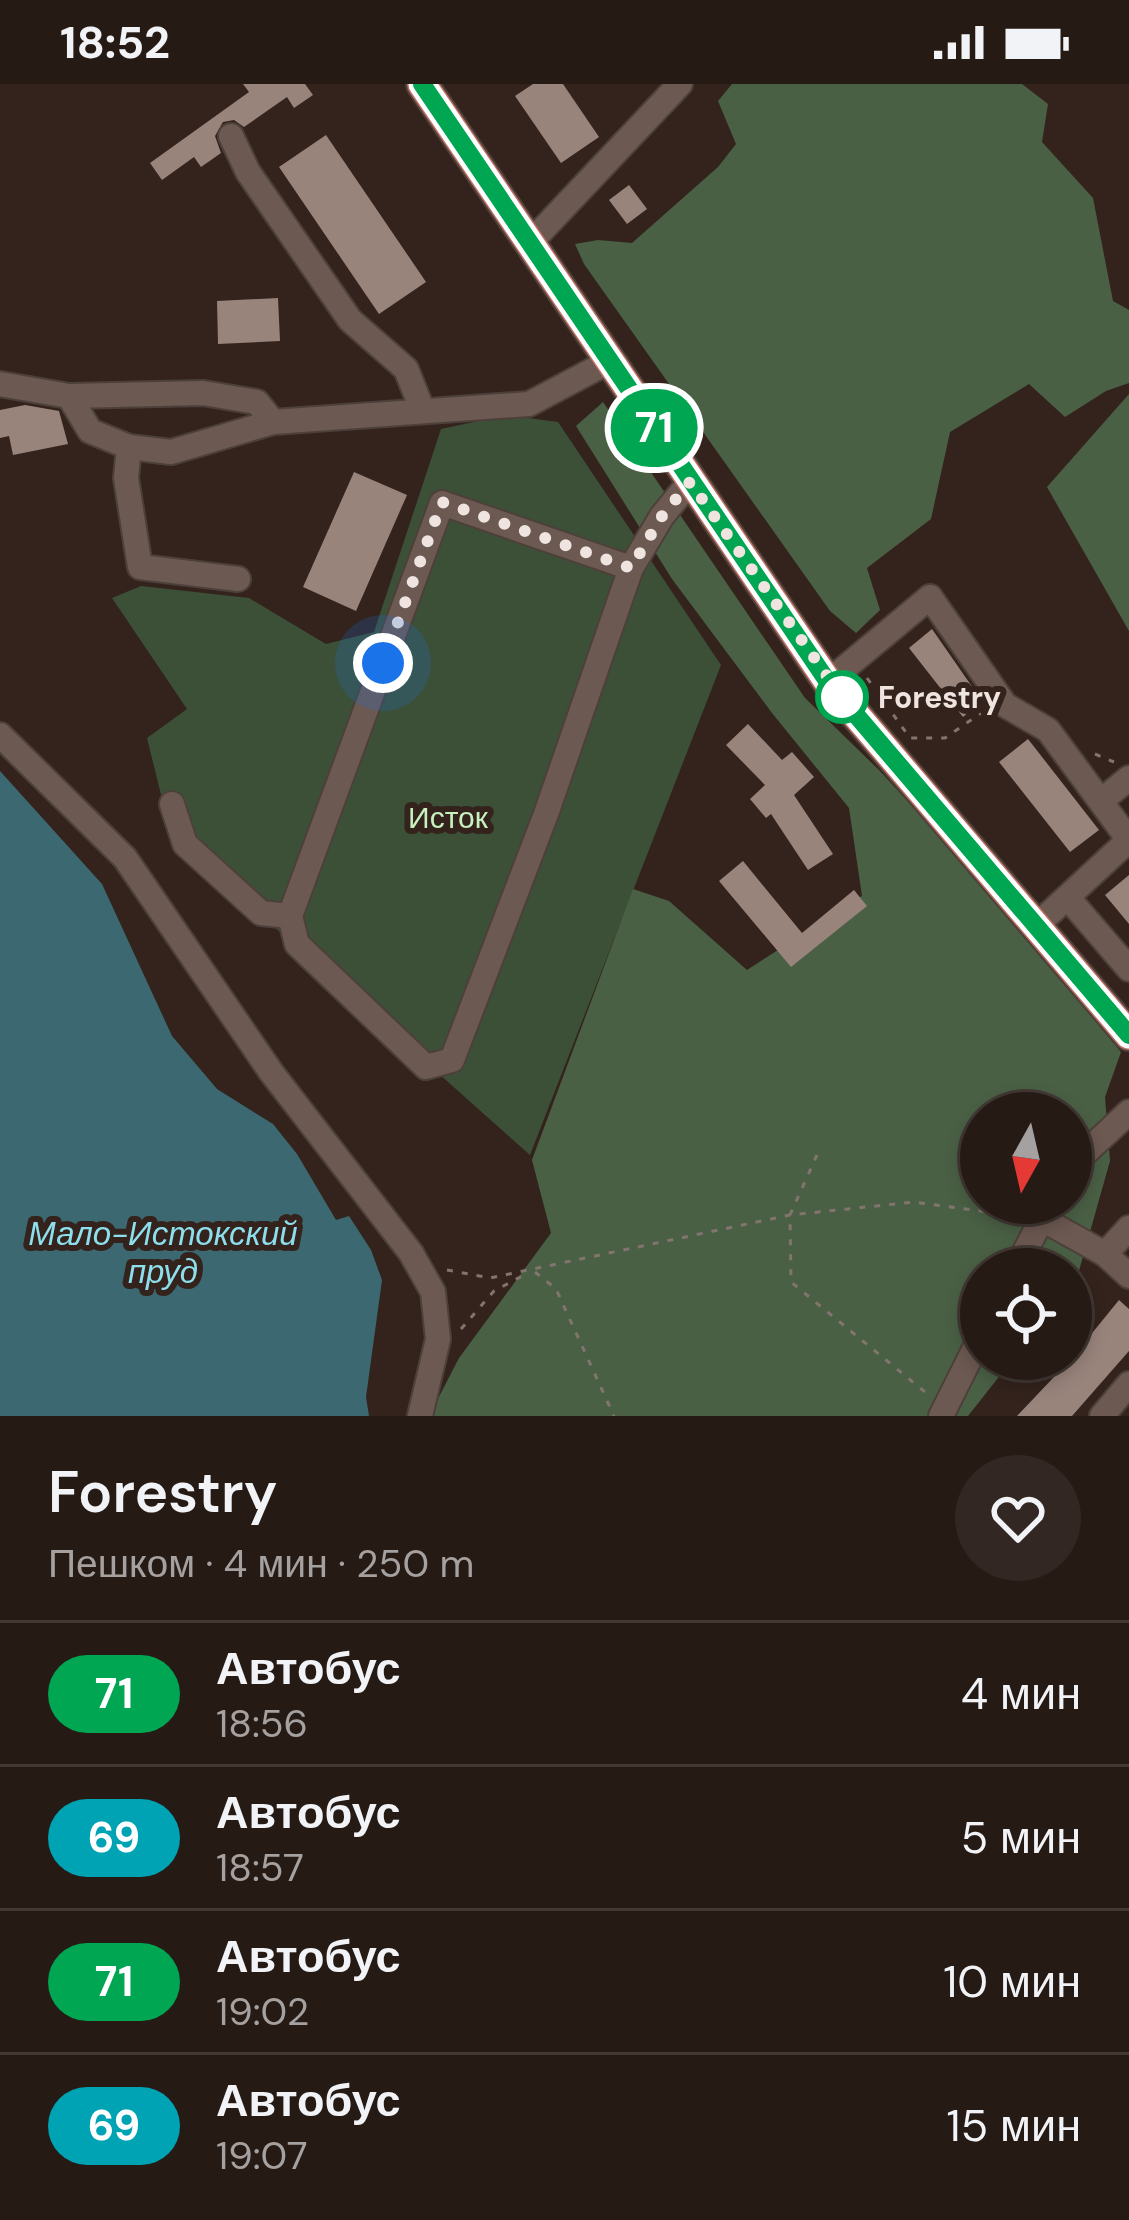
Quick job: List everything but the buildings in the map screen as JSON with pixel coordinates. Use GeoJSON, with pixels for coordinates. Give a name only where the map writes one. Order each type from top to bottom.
{"type":"FeatureCollection","features":[{"type":"Feature","properties":{"kind":"main road"},"geometry":{"type":"LineString","coordinates":[[422,84],[828,682],[1129,1035]]}},
{"type":"Feature","properties":{"kind":"street"},"geometry":{"type":"LineString","coordinates":[[530,243],[680,84]]}},
{"type":"Feature","properties":{"kind":"street"},"geometry":{"type":"LineString","coordinates":[[231,136],[248,172],[350,320],[406,369],[422,409]]}},
{"type":"Feature","properties":{"kind":"street"},"geometry":{"type":"LineString","coordinates":[[69,395],[90,430],[130,447],[172,452],[272,422],[529,404],[610,361]]}},
{"type":"Feature","properties":{"kind":"street"},"geometry":{"type":"LineString","coordinates":[[0,384],[69,395],[203,393],[257,402],[272,422]]}},
{"type":"Feature","properties":{"kind":"street"},"geometry":{"type":"LineString","coordinates":[[130,447],[126,478],[140,567],[238,579]]}},
{"type":"Feature","properties":{"kind":"street"},"geometry":{"type":"LineString","coordinates":[[631,568],[442,502],[290,916],[298,944],[426,1067],[452,1060],[546,814],[631,568],[662,516],[690,482]]}},
{"type":"Feature","properties":{"kind":"street"},"geometry":{"type":"LineString","coordinates":[[828,682],[931,597],[1005,705],[1048,730],[1129,840],[1037,925]]}},
{"type":"Feature","properties":{"kind":"street"},"geometry":{"type":"LineString","coordinates":[[0,735],[125,858],[271,1072],[411,1253],[433,1292],[438,1339],[420,1416]]}},
{"type":"Feature","properties":{"kind":"street"},"geometry":{"type":"LineString","coordinates":[[1101,801],[1129,778]]}},
{"type":"Feature","properties":{"kind":"street"},"geometry":{"type":"LineString","coordinates":[[172,804],[185,844],[260,913],[290,916]]}},
{"type":"Feature","properties":{"kind":"street"},"geometry":{"type":"LineString","coordinates":[[1068,898],[1129,969]]}},
{"type":"Feature","properties":{"kind":"street"},"geometry":{"type":"LineString","coordinates":[[1092,1146],[1129,1112]]}},
{"type":"Feature","properties":{"kind":"street"},"geometry":{"type":"LineString","coordinates":[[1064,1224],[1129,1276]]}},
{"type":"Feature","properties":{"kind":"street"},"geometry":{"type":"LineString","coordinates":[[1106,1254],[1129,1228]]}},
{"type":"Feature","properties":{"kind":"street"},"geometry":{"type":"LineString","coordinates":[[943,1412],[960,1378]]}},
{"type":"Feature","properties":{"kind":"street"},"geometry":{"type":"LineString","coordinates":[[1102,1416],[1129,1384]]}},
{"type":"Feature","properties":{"kind":"path"},"geometry":{"type":"LineString","coordinates":[[866,677],[910,738],[945,738],[983,711],[1005,705]]}},
{"type":"Feature","properties":{"kind":"path"},"geometry":{"type":"LineString","coordinates":[[817,1155],[790,1214],[791,1282],[943,1412]]}},
{"type":"Feature","properties":{"kind":"path"},"geometry":{"type":"LineString","coordinates":[[411,1253],[456,1274],[490,1278],[790,1214],[914,1202],[960,1205]]}},
{"type":"Feature","properties":{"kind":"path"},"geometry":{"type":"LineString","coordinates":[[438,1339],[452,1338],[494,1292],[533,1271]]}},
{"type":"Feature","properties":{"kind":"path"},"geometry":{"type":"LineString","coordinates":[[533,1271],[556,1289],[614,1416]]}},
{"type":"Feature","properties":{"kind":"green space"},"geometry":{"type":"Polygon","coordinates":[[[732,84],[1022,84],[1048,104],[1042,142],[1093,198],[1113,301],[1129,310],[1129,383],[1106,391],[1065,417],[1029,384],[950,432],[931,519],[867,568],[880,610],[856,633],[830,611],[584,264],[575,244],[632,243],[718,167],[736,144],[718,101],[732,84]]]}},
{"type":"Feature","properties":{"kind":"green space"},"geometry":{"type":"Polygon","coordinates":[[[1129,394],[1129,631],[1047,487],[1129,394]]]}},
{"type":"Feature","properties":{"kind":"green space"},"geometry":{"type":"Polygon","coordinates":[[[603,402],[805,698],[977,877],[1121,1052],[1105,1097],[1110,1161],[1085,1248],[960,1248],[960,1380],[996,1380],[968,1416],[429,1416],[459,1358],[551,1233],[532,1160],[633,889],[669,901],[747,970],[862,896],[849,808],[672,579],[576,426],[603,402]]]}},
{"type":"Feature","properties":{"kind":"green space","name":"Исток"},"geometry":{"type":"Polygon","coordinates":[[[506,415],[558,422],[721,665],[530,1155],[171,835],[147,738],[187,709],[112,598],[141,586],[249,598],[326,644],[374,632],[441,429],[506,415]]]}},
{"type":"Feature","properties":{"kind":"water","name":"Мало-Истокский пруд"},"geometry":{"type":"Polygon","coordinates":[[[0,771],[102,884],[172,1036],[217,1089],[273,1124],[297,1154],[336,1220],[349,1216],[371,1250],[382,1280],[366,1397],[369,1416],[0,1416],[0,771]]]}},
{"type":"Feature","properties":{"kind":"bus line","name":"71"},"geometry":{"type":"LineString","coordinates":[[422,84],[828,682],[1129,1035]]}},
{"type":"Feature","properties":{"kind":"place","name":"Forestry"},"geometry":{"type":"Point","coordinates":[842,697]}},
{"type":"Feature","properties":{"kind":"route"},"geometry":{"type":"LineString","coordinates":[[383,663],[442,502],[631,568],[662,516],[690,482],[842,697]]}}]}
